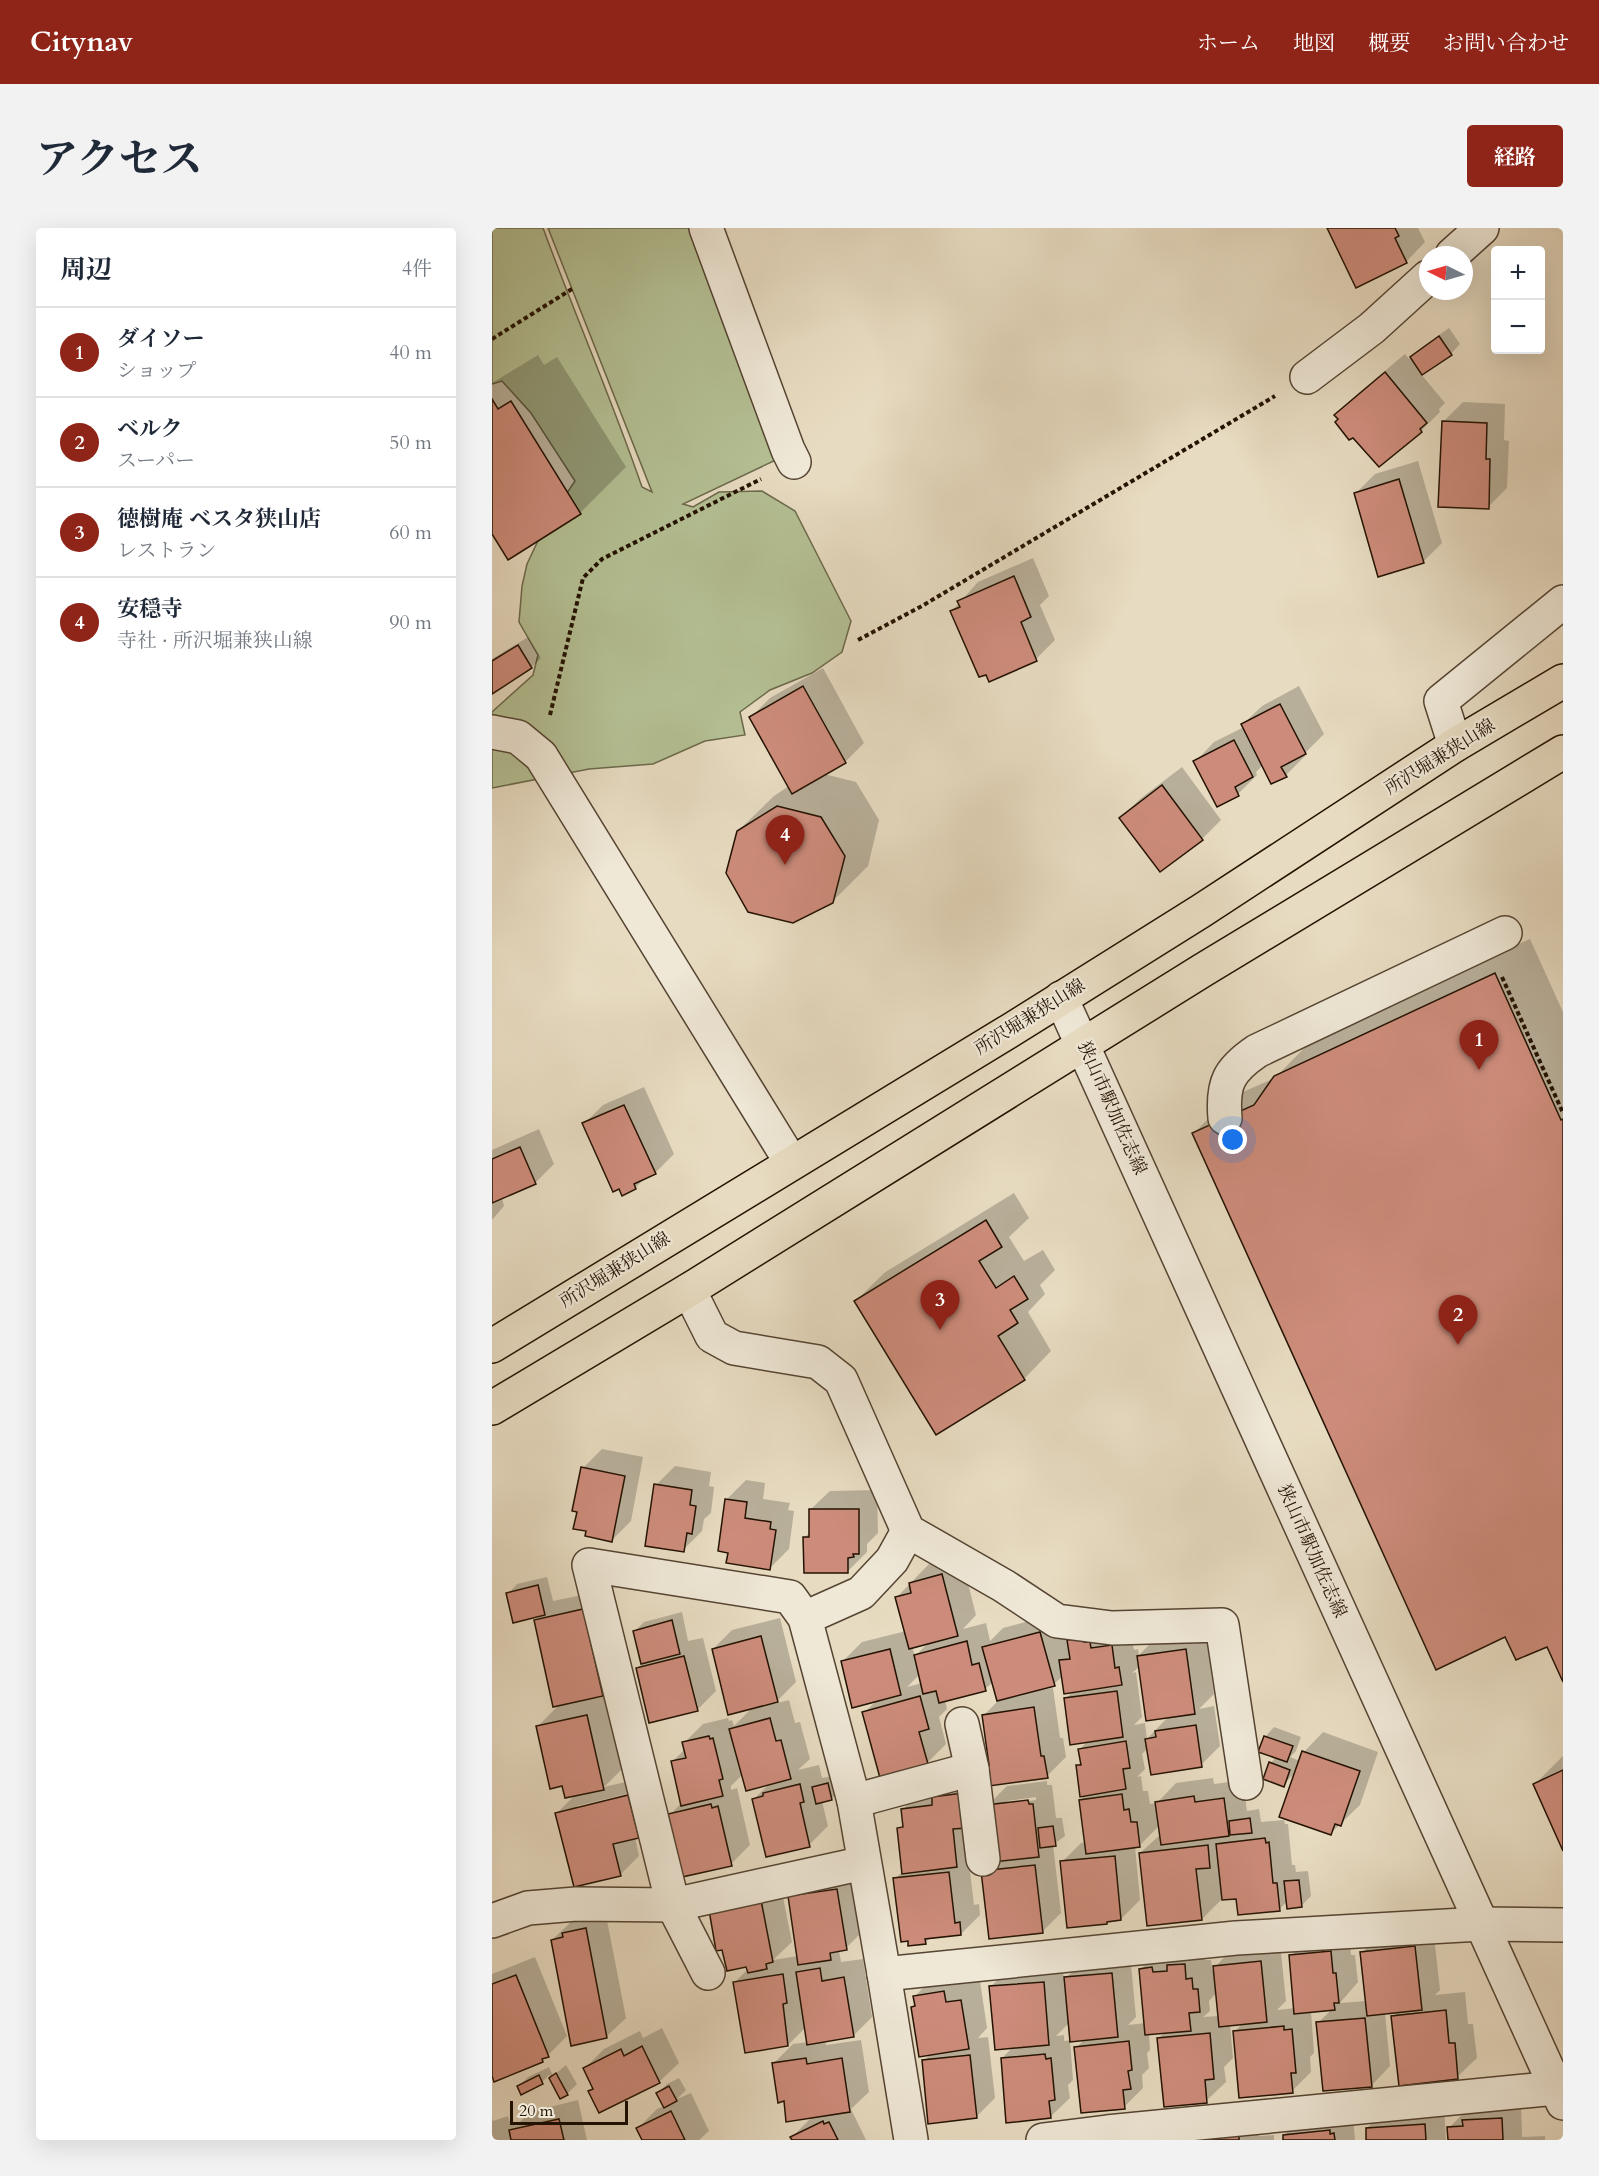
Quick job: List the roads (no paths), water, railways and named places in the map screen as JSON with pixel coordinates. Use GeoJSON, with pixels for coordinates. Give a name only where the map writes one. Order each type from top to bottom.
{"type":"FeatureCollection","features":[{"type":"Feature","properties":{"kind":"main road","name":"所沢堀兼狭山線"},"geometry":{"type":"LineString","coordinates":[[492,1346],[1061,998],[1211,904],[1455,745],[1563,681]]}},
{"type":"Feature","properties":{"kind":"main road"},"geometry":{"type":"LineString","coordinates":[[492,1408],[689,1290],[1213,964],[1563,752]]}},
{"type":"Feature","properties":{"kind":"street"},"geometry":{"type":"LineString","coordinates":[[706,228],[794,462]]}},
{"type":"Feature","properties":{"kind":"street"},"geometry":{"type":"LineString","coordinates":[[1462,246],[1482,228]]}},
{"type":"Feature","properties":{"kind":"street"},"geometry":{"type":"LineString","coordinates":[[1307,377],[1372,328],[1419,285]]}},
{"type":"Feature","properties":{"kind":"street"},"geometry":{"type":"LineString","coordinates":[[1455,745],[1440,701],[1563,602]]}},
{"type":"Feature","properties":{"kind":"street"},"geometry":{"type":"LineString","coordinates":[[492,732],[518,737],[541,756],[791,1162]]}},
{"type":"Feature","properties":{"kind":"street"},"geometry":{"type":"LineString","coordinates":[[1226,1118],[1224,1100],[1227,1082],[1238,1064],[1257,1051],[1505,933]]}},
{"type":"Feature","properties":{"kind":"street","name":"狭山市駅加佐志線"},"geometry":{"type":"LineString","coordinates":[[1061,998],[1560,2096]]}},
{"type":"Feature","properties":{"kind":"street"},"geometry":{"type":"LineString","coordinates":[[689,1290],[712,1336],[734,1348],[818,1362],[841,1380],[908,1531],[1004,1586],[1057,1621],[1112,1628],[1222,1625],[1246,1782]]}},
{"type":"Feature","properties":{"kind":"street"},"geometry":{"type":"LineString","coordinates":[[805,1618],[861,1593],[892,1560],[908,1531]]}},
{"type":"Feature","properties":{"kind":"street"},"geometry":{"type":"LineString","coordinates":[[708,1973],[673,1905],[589,1564],[790,1597],[805,1618],[854,1801],[911,2140]]}},
{"type":"Feature","properties":{"kind":"street"},"geometry":{"type":"LineString","coordinates":[[962,1724],[972,1769],[983,1860]]}},
{"type":"Feature","properties":{"kind":"street"},"geometry":{"type":"LineString","coordinates":[[854,1801],[972,1769]]}},
{"type":"Feature","properties":{"kind":"street"},"geometry":{"type":"LineString","coordinates":[[492,1922],[528,1908],[576,1904],[673,1905],[864,1863]]}},
{"type":"Feature","properties":{"kind":"street"},"geometry":{"type":"LineString","coordinates":[[884,1974],[1236,1938],[1481,1924],[1563,1925]]}},
{"type":"Feature","properties":{"kind":"street"},"geometry":{"type":"LineString","coordinates":[[1043,2140],[1107,2132],[1560,2096]]}},
{"type":"Feature","properties":{"kind":"place","name":"安穏寺"},"geometry":{"type":"Point","coordinates":[785,865]}},
{"type":"Feature","properties":{"kind":"place","name":"ダイソー"},"geometry":{"type":"Point","coordinates":[1479,1070]}},
{"type":"Feature","properties":{"kind":"place","name":"徳樹庵 ベスタ狭山店"},"geometry":{"type":"Point","coordinates":[940,1330]}},
{"type":"Feature","properties":{"kind":"place","name":"ベルク"},"geometry":{"type":"Point","coordinates":[1458,1345]}}]}
